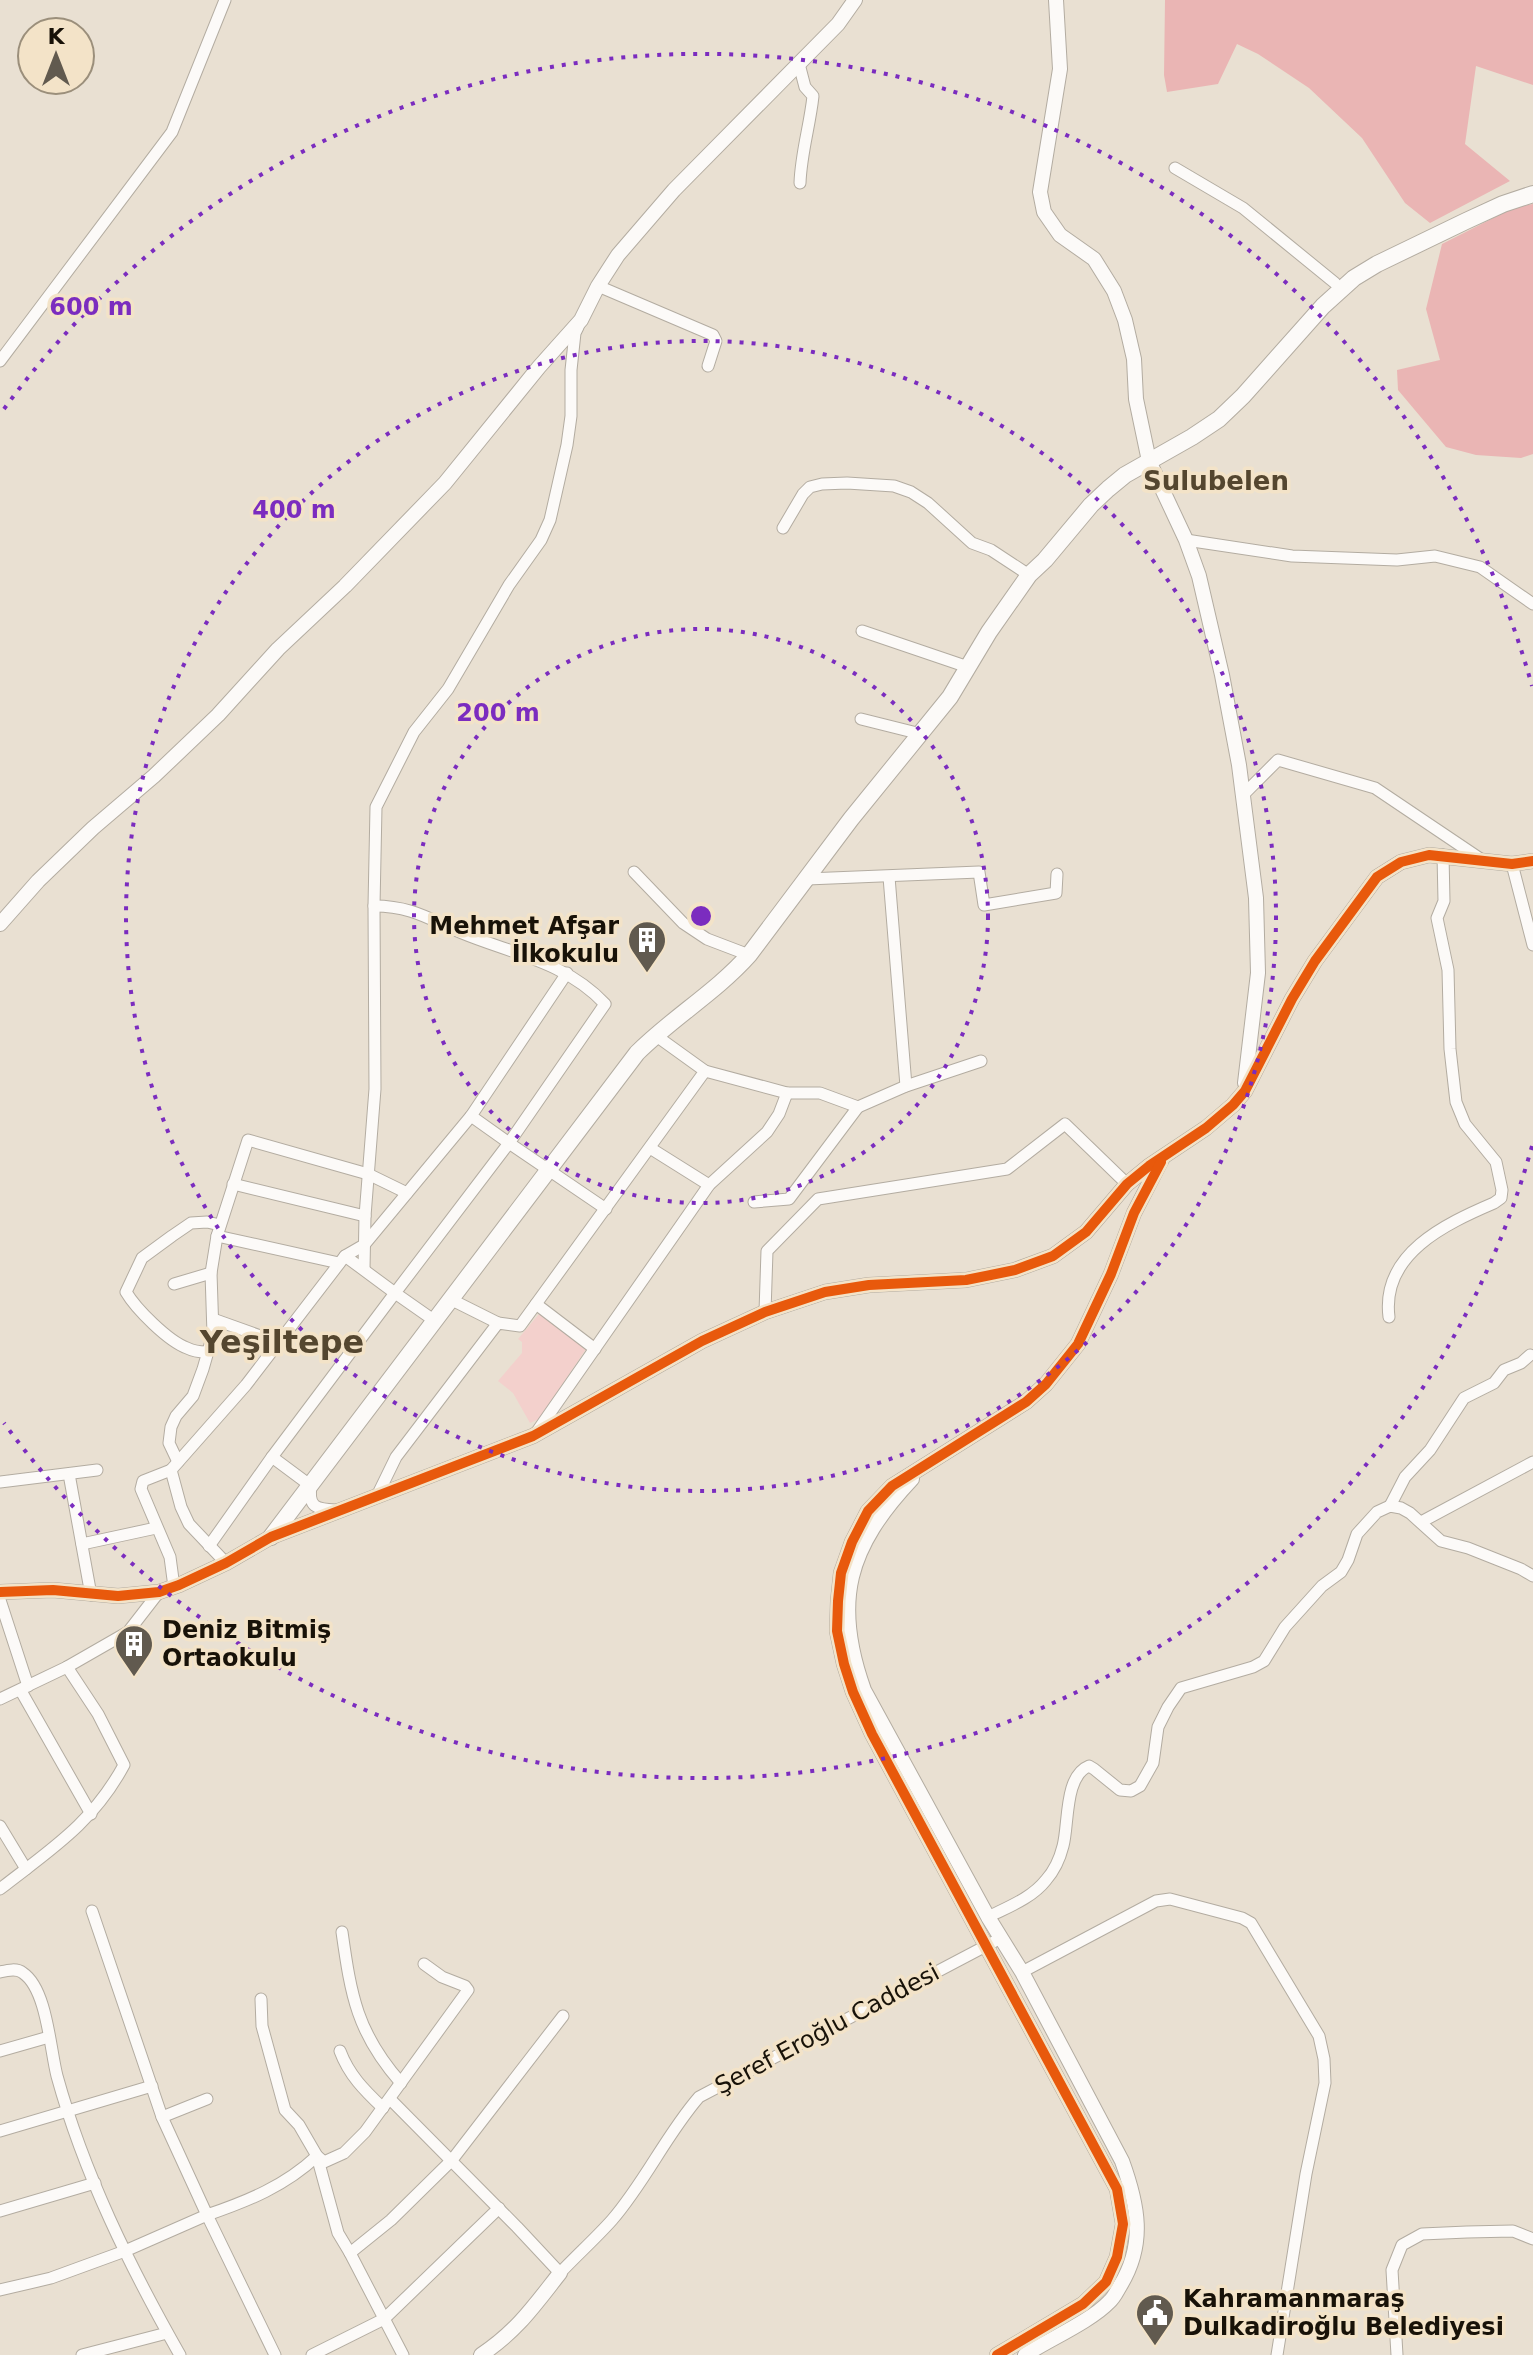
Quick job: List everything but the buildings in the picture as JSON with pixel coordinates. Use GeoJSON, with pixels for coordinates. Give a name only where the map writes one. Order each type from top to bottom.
{"type":"FeatureCollection","features":[{"type":"Feature","properties":{"kind":"main road"},"geometry":{"type":"LineString","coordinates":[[1148,457],[1219,419],[1340,289],[1377,264],[1508,193],[1533,186]]}},
{"type":"Feature","properties":{"kind":"main road"},"geometry":{"type":"LineString","coordinates":[[271,1537],[637,1053],[734,972],[749,955],[851,819],[950,697],[1032,571],[1108,489],[1230,399],[1335,283],[1368,261],[1533,194]]}},
{"type":"Feature","properties":{"kind":"street"},"geometry":{"type":"LineString","coordinates":[[0,361],[172,132],[225,0]]}},
{"type":"Feature","properties":{"kind":"street"},"geometry":{"type":"LineString","coordinates":[[364,1269],[375,1089],[376,807],[414,732],[448,689],[490,616],[541,540],[550,520],[571,416],[575,333],[598,286],[618,255],[674,190],[838,24],[855,0]]}},
{"type":"Feature","properties":{"kind":"street"},"geometry":{"type":"LineString","coordinates":[[1056,0],[1060,69],[1040,192],[1044,212],[1060,235],[1094,259],[1114,291],[1125,320],[1134,359],[1136,399],[1148,457],[1199,576],[1222,675],[1243,795],[1256,898],[1258,973],[1245,1091]]}},
{"type":"Feature","properties":{"kind":"street"},"geometry":{"type":"LineString","coordinates":[[799,64],[805,87],[813,96],[800,183]]}},
{"type":"Feature","properties":{"kind":"street"},"geometry":{"type":"LineString","coordinates":[[1175,168],[1243,208],[1335,283]]}},
{"type":"Feature","properties":{"kind":"street"},"geometry":{"type":"LineString","coordinates":[[598,286],[713,335],[716,341],[708,366]]}},
{"type":"Feature","properties":{"kind":"street"},"geometry":{"type":"LineString","coordinates":[[0,924],[60,860],[218,715],[278,649],[345,586],[445,483],[581,320]]}},
{"type":"Feature","properties":{"kind":"street"},"geometry":{"type":"LineString","coordinates":[[783,528],[810,487],[847,483],[894,486],[928,503],[972,543],[1032,571]]}},
{"type":"Feature","properties":{"kind":"street"},"geometry":{"type":"LineString","coordinates":[[1186,540],[1292,556],[1397,560],[1435,556],[1480,567],[1533,604]]}},
{"type":"Feature","properties":{"kind":"street"},"geometry":{"type":"LineString","coordinates":[[862,631],[968,667]]}},
{"type":"Feature","properties":{"kind":"street"},"geometry":{"type":"LineString","coordinates":[[861,719],[921,734]]}},
{"type":"Feature","properties":{"kind":"street"},"geometry":{"type":"LineString","coordinates":[[1243,795],[1278,760],[1375,788],[1484,861]]}},
{"type":"Feature","properties":{"kind":"street"},"geometry":{"type":"LineString","coordinates":[[0,1592],[53,1590],[118,1596],[159,1592],[226,1563],[271,1537],[533,1436],[702,1341],[765,1312],[825,1292],[869,1285],[966,1280],[1015,1270],[1053,1256],[1086,1232],[1127,1184],[1206,1128],[1245,1091],[1315,961],[1377,877],[1401,862],[1429,855],[1512,864],[1533,861]]}},
{"type":"Feature","properties":{"kind":"street"},"geometry":{"type":"LineString","coordinates":[[1389,1317],[1387,1302],[1391,1282],[1409,1254],[1421,1242],[1494,1203],[1501,1198],[1502,1190],[1496,1162],[1465,1124],[1456,1102],[1450,1049],[1448,970],[1437,918],[1444,901],[1443,855]]}},
{"type":"Feature","properties":{"kind":"street"},"geometry":{"type":"LineString","coordinates":[[1512,864],[1533,945]]}},
{"type":"Feature","properties":{"kind":"street"},"geometry":{"type":"LineString","coordinates":[[634,872],[683,923],[707,939],[749,955]]}},
{"type":"Feature","properties":{"kind":"street"},"geometry":{"type":"LineString","coordinates":[[807,879],[979,872],[984,905],[1056,893],[1057,874]]}},
{"type":"Feature","properties":{"kind":"street"},"geometry":{"type":"LineString","coordinates":[[889,877],[906,1086]]}},
{"type":"Feature","properties":{"kind":"street"},"geometry":{"type":"LineString","coordinates":[[209,1546],[272,1457],[509,1143],[605,1004],[590,988],[545,962],[463,934],[404,908],[374,906]]}},
{"type":"Feature","properties":{"kind":"street"},"geometry":{"type":"LineString","coordinates":[[174,1587],[170,1557],[156,1528],[141,1483],[174,1466],[246,1385],[342,1259],[364,1245],[471,1116],[567,973]]}},
{"type":"Feature","properties":{"kind":"street"},"geometry":{"type":"LineString","coordinates":[[655,1035],[705,1071],[787,1093],[820,1093],[858,1107]]}},
{"type":"Feature","properties":{"kind":"street"},"geometry":{"type":"LineString","coordinates":[[754,1202],[789,1199],[858,1107],[906,1086],[981,1061]]}},
{"type":"Feature","properties":{"kind":"street"},"geometry":{"type":"LineString","coordinates":[[452,1300],[498,1323],[520,1326],[705,1071]]}},
{"type":"Feature","properties":{"kind":"street"},"geometry":{"type":"LineString","coordinates":[[533,1436],[709,1185],[767,1132],[779,1114],[787,1093]]}},
{"type":"Feature","properties":{"kind":"street"},"geometry":{"type":"LineString","coordinates":[[471,1116],[606,1209]]}},
{"type":"Feature","properties":{"kind":"street"},"geometry":{"type":"LineString","coordinates":[[765,1312],[767,1251],[818,1199],[1007,1169],[1065,1124],[1127,1184]]}},
{"type":"Feature","properties":{"kind":"street"},"geometry":{"type":"LineString","coordinates":[[226,1563],[189,1524],[181,1507],[169,1443],[176,1416],[193,1396],[213,1334],[211,1273],[218,1231],[248,1140],[368,1174],[407,1193]]}},
{"type":"Feature","properties":{"kind":"street"},"geometry":{"type":"LineString","coordinates":[[650,1148],[709,1185]]}},
{"type":"Feature","properties":{"kind":"street"},"geometry":{"type":"LineString","coordinates":[[997,2355],[1083,2304],[1106,2282],[1117,2257],[1123,2224],[1117,2189],[994,1941],[872,1734],[844,1664],[837,1631],[841,1573],[868,1511],[892,1486],[1026,1402],[1063,1364],[1091,1319],[1134,1213],[1163,1158]]}},
{"type":"Feature","properties":{"kind":"street"},"geometry":{"type":"LineString","coordinates":[[233,1184],[365,1216]]}},
{"type":"Feature","properties":{"kind":"street"},"geometry":{"type":"LineString","coordinates":[[206,1352],[185,1348],[172,1339],[133,1303],[126,1292],[142,1258],[191,1223],[207,1222],[218,1231],[342,1259],[364,1269],[435,1321]]}},
{"type":"Feature","properties":{"kind":"street"},"geometry":{"type":"LineString","coordinates":[[174,1284],[211,1273]]}},
{"type":"Feature","properties":{"kind":"street"},"geometry":{"type":"LineString","coordinates":[[536,1304],[595,1349]]}},
{"type":"Feature","properties":{"kind":"street"},"geometry":{"type":"LineString","coordinates":[[213,1319],[277,1342]]}},
{"type":"Feature","properties":{"kind":"street"},"geometry":{"type":"LineString","coordinates":[[377,1496],[396,1457],[498,1323]]}},
{"type":"Feature","properties":{"kind":"street"},"geometry":{"type":"LineString","coordinates":[[1390,1506],[1405,1477],[1430,1450],[1464,1398],[1494,1383],[1504,1370],[1521,1363],[1530,1355]]}},
{"type":"Feature","properties":{"kind":"street"},"geometry":{"type":"LineString","coordinates":[[272,1457],[311,1486],[310,1497],[315,1506],[340,1511]]}},
{"type":"Feature","properties":{"kind":"street"},"geometry":{"type":"LineString","coordinates":[[1421,1522],[1533,1462]]}},
{"type":"Feature","properties":{"kind":"street"},"geometry":{"type":"LineString","coordinates":[[925,1466],[874,1527],[853,1569],[847,1600],[852,1657],[864,1690],[988,1917],[994,1941],[1022,1972],[1122,2161],[1133,2191],[1138,2223],[1135,2253],[1126,2277],[1110,2302],[1025,2355]]}},
{"type":"Feature","properties":{"kind":"street"},"geometry":{"type":"LineString","coordinates":[[0,1482],[97,1470]]}},
{"type":"Feature","properties":{"kind":"street"},"geometry":{"type":"LineString","coordinates":[[69,1474],[91,1595]]}},
{"type":"Feature","properties":{"kind":"street"},"geometry":{"type":"LineString","coordinates":[[988,1917],[1034,1892],[1052,1871],[1065,1837],[1068,1801],[1082,1769],[1089,1766],[1120,1790],[1131,1791],[1140,1786],[1153,1763],[1158,1727],[1181,1688],[1264,1661],[1285,1627],[1322,1586],[1341,1572],[1357,1534],[1377,1512],[1390,1506],[1401,1508],[1441,1541],[1468,1548],[1533,1576]]}},
{"type":"Feature","properties":{"kind":"street"},"geometry":{"type":"LineString","coordinates":[[82,1544],[156,1528]]}},
{"type":"Feature","properties":{"kind":"street"},"geometry":{"type":"LineString","coordinates":[[0,1699],[67,1667],[128,1632],[159,1592]]}},
{"type":"Feature","properties":{"kind":"street"},"geometry":{"type":"LineString","coordinates":[[0,1600],[25,1688],[91,1814]]}},
{"type":"Feature","properties":{"kind":"street"},"geometry":{"type":"LineString","coordinates":[[0,1889],[71,1834],[91,1814],[124,1765],[98,1714],[67,1667]]}},
{"type":"Feature","properties":{"kind":"street"},"geometry":{"type":"LineString","coordinates":[[0,1826],[26,1869]]}},
{"type":"Feature","properties":{"kind":"street"},"geometry":{"type":"LineString","coordinates":[[1022,1972],[1156,1901],[1170,1899],[1251,1923],[1319,2036],[1324,2059],[1325,2083],[1306,2174],[1277,2355]]}},
{"type":"Feature","properties":{"kind":"street"},"geometry":{"type":"LineString","coordinates":[[92,1911],[162,2117],[275,2355]]}},
{"type":"Feature","properties":{"kind":"street"},"geometry":{"type":"LineString","coordinates":[[342,1932],[350,1988],[358,2017],[387,2067],[401,2083]]}},
{"type":"Feature","properties":{"kind":"street","name":"Şeref Eroğlu Caddesi"},"geometry":{"type":"LineString","coordinates":[[484,2354],[506,2338],[560,2273],[613,2219],[678,2121],[699,2097],[994,1941]]}},
{"type":"Feature","properties":{"kind":"street"},"geometry":{"type":"LineString","coordinates":[[317,2156],[324,2162],[344,2153],[365,2132],[468,1990],[424,1964]]}},
{"type":"Feature","properties":{"kind":"street"},"geometry":{"type":"LineString","coordinates":[[0,1972],[23,1972],[31,1981],[42,2007],[68,2111],[95,2183],[125,2251],[180,2355]]}},
{"type":"Feature","properties":{"kind":"street"},"geometry":{"type":"LineString","coordinates":[[261,1999],[262,2026],[285,2110],[299,2125],[317,2156],[338,2233],[403,2355]]}},
{"type":"Feature","properties":{"kind":"street"},"geometry":{"type":"LineString","coordinates":[[350,2253],[391,2220],[452,2160],[563,2016]]}},
{"type":"Feature","properties":{"kind":"street"},"geometry":{"type":"LineString","coordinates":[[0,2051],[49,2037]]}},
{"type":"Feature","properties":{"kind":"street"},"geometry":{"type":"LineString","coordinates":[[340,2051],[360,2086],[387,2103],[452,2160],[560,2273]]}},
{"type":"Feature","properties":{"kind":"street"},"geometry":{"type":"LineString","coordinates":[[0,2131],[152,2086]]}},
{"type":"Feature","properties":{"kind":"street"},"geometry":{"type":"LineString","coordinates":[[162,2117],[207,2099]]}},
{"type":"Feature","properties":{"kind":"street"},"geometry":{"type":"LineString","coordinates":[[0,2290],[51,2278],[249,2201],[277,2186],[317,2156]]}},
{"type":"Feature","properties":{"kind":"street"},"geometry":{"type":"LineString","coordinates":[[0,2211],[95,2183]]}},
{"type":"Feature","properties":{"kind":"street"},"geometry":{"type":"LineString","coordinates":[[312,2355],[384,2319],[499,2208]]}},
{"type":"Feature","properties":{"kind":"street"},"geometry":{"type":"LineString","coordinates":[[1397,2355],[1392,2270],[1402,2245],[1422,2234],[1513,2231],[1533,2239]]}},
{"type":"Feature","properties":{"kind":"street"},"geometry":{"type":"LineString","coordinates":[[82,2355],[167,2333]]}},
{"type":"Feature","properties":{"kind":"shaded area"},"geometry":{"type":"Polygon","coordinates":[[[1165,0],[1533,0],[1533,85],[1476,66],[1465,144],[1510,181],[1430,223],[1405,203],[1362,138],[1309,88],[1258,54],[1237,44],[1218,84],[1167,92],[1164,75],[1165,0]]]}},
{"type":"Feature","properties":{"kind":"shaded area"},"geometry":{"type":"Polygon","coordinates":[[[1533,204],[1533,454],[1521,458],[1476,455],[1446,447],[1398,390],[1397,370],[1440,360],[1426,309],[1442,244],[1513,208],[1533,204]]]}},
{"type":"Feature","properties":{"kind":"shaded area"},"geometry":{"type":"Polygon","coordinates":[[[539,1314],[586,1349],[539,1419],[530,1423],[513,1393],[498,1381],[522,1353],[522,1342],[518,1339],[539,1314]]]}},
{"type":"Feature","properties":{"kind":"cycle path"},"geometry":{"type":"LineString","coordinates":[[0,1592],[53,1590],[118,1596],[159,1592],[226,1563],[271,1537],[533,1436],[702,1341],[765,1312],[825,1292],[869,1285],[966,1280],[1015,1270],[1053,1256],[1086,1232],[1127,1184],[1206,1128],[1245,1091],[1315,961],[1377,877],[1401,862],[1429,855],[1512,864],[1533,861]]}},
{"type":"Feature","properties":{"kind":"cycle path"},"geometry":{"type":"LineString","coordinates":[[997,2355],[1083,2304],[1106,2282],[1117,2257],[1123,2224],[1117,2189],[872,1734],[853,1692],[837,1631],[841,1573],[868,1511],[892,1486],[1026,1402],[1046,1384],[1078,1344],[1111,1274],[1134,1213],[1161,1162]]}},
{"type":"Feature","properties":{"kind":"place","name":"Mehmet Afşar İlkokulu"},"geometry":{"type":"Point","coordinates":[647,974]}},
{"type":"Feature","properties":{"kind":"place","name":"Deniz Bitmiş Ortaokulu"},"geometry":{"type":"Point","coordinates":[134,1678]}},
{"type":"Feature","properties":{"kind":"place","name":"Kahramanmaraş Dulkadiroğlu Belediyesi"},"geometry":{"type":"Point","coordinates":[1155,2347]}},
{"type":"Feature","properties":{"kind":"district","name":"Sulubelen"},"geometry":{"type":"Point","coordinates":[1216,481]}},
{"type":"Feature","properties":{"kind":"district","name":"Yeşiltepe"},"geometry":{"type":"Point","coordinates":[282,1342]}}]}
